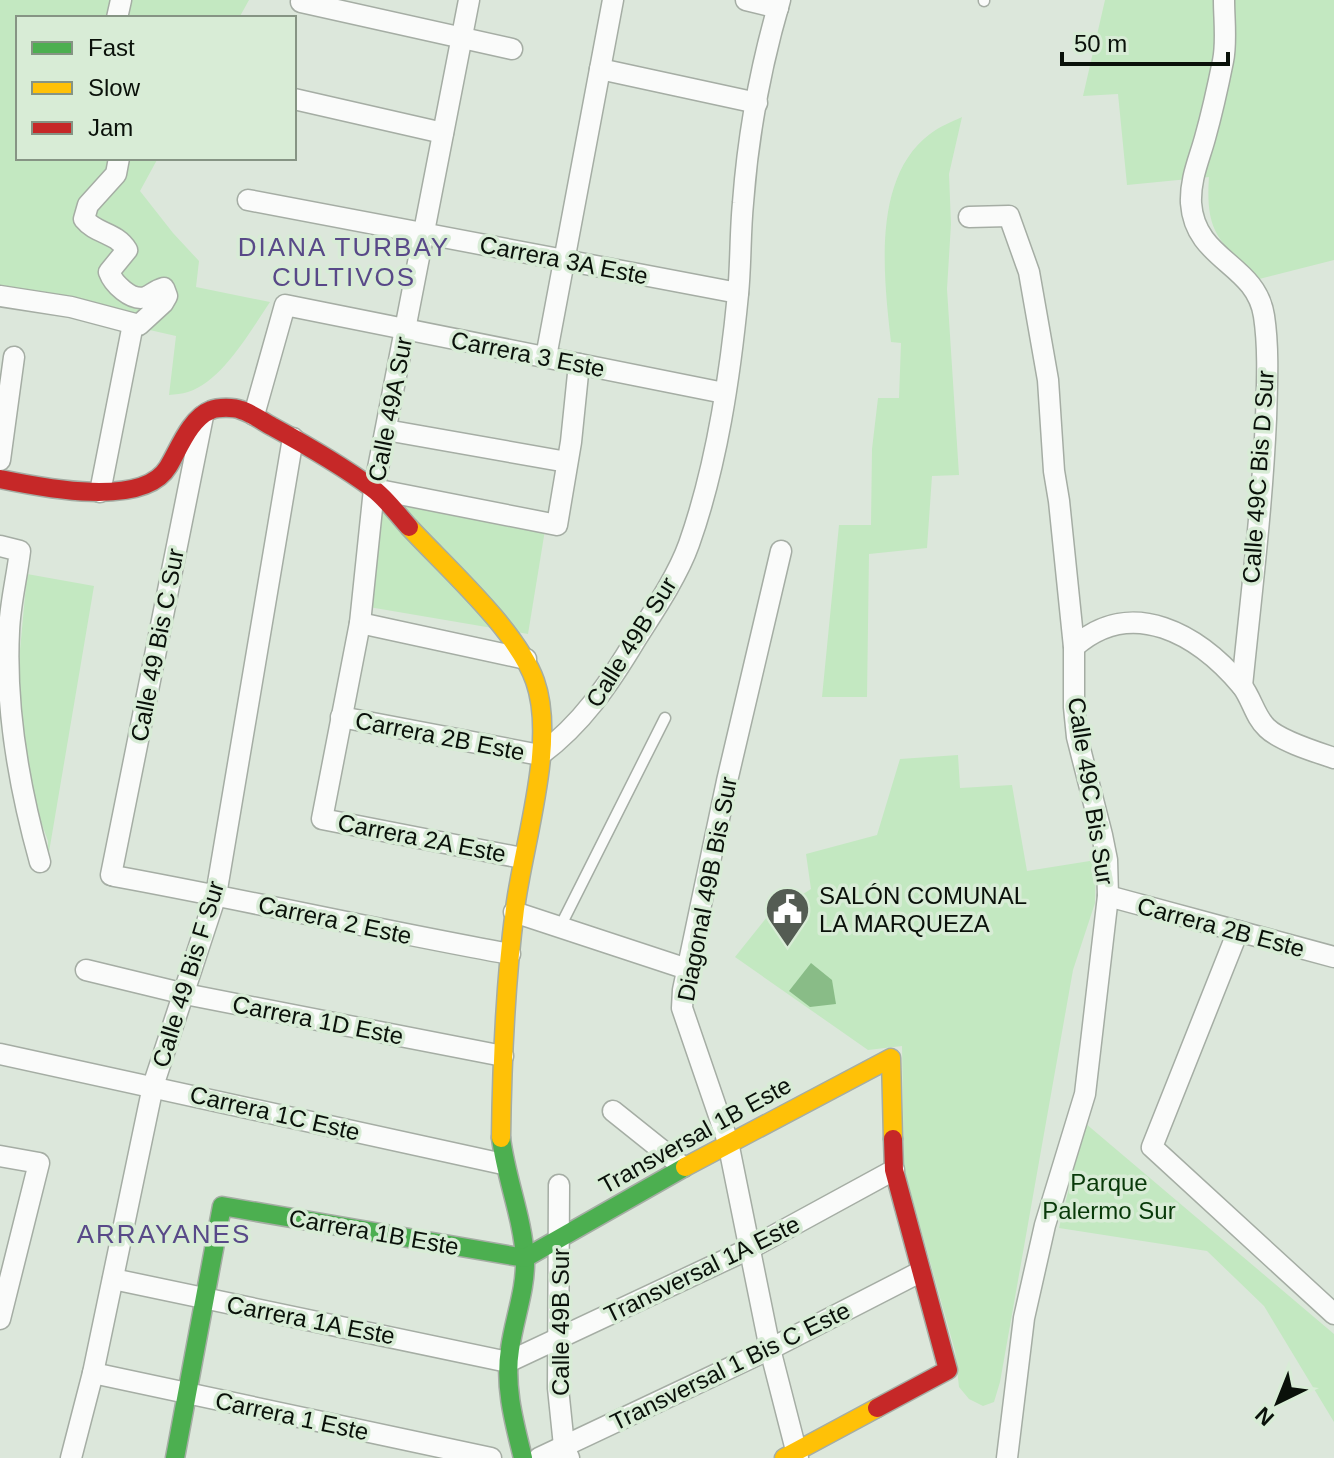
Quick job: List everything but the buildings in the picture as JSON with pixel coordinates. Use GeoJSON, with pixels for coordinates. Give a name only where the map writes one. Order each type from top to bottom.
{"type":"FeatureCollection","features":[{"type":"Feature","properties":{"kind":"street","name":"Calle 49A Sur"},"geometry":{"type":"LineString","coordinates":[[322,819],[360,623],[374,489],[469,0]]}},
{"type":"Feature","properties":{"kind":"street"},"geometry":{"type":"LineString","coordinates":[[546,357],[613,0]]}},
{"type":"Feature","properties":{"kind":"street"},"geometry":{"type":"LineString","coordinates":[[746,0],[779,4]]}},
{"type":"Feature","properties":{"kind":"street","name":"Calle 49C Bis D Sur"},"geometry":{"type":"LineString","coordinates":[[1224,0],[1224,57],[1191,184],[1191,205],[1202,241],[1256,291],[1264,315],[1267,383],[1264,475],[1242,686]]}},
{"type":"Feature","properties":{"kind":"street"},"geometry":{"type":"LineString","coordinates":[[301,2],[512,49]]}},
{"type":"Feature","properties":{"kind":"street","name":"Calle 49B Sur"},"geometry":{"type":"LineString","coordinates":[[523,1458],[511,1409],[508,1362],[524,1282],[525,1258],[503,1164],[503,1056],[514,912],[540,755],[583,717],[607,685],[651,616],[688,547],[710,469],[724,393],[738,293],[743,203],[757,103],[779,4]]}},
{"type":"Feature","properties":{"kind":"street"},"geometry":{"type":"LineString","coordinates":[[600,69],[757,103]]}},
{"type":"Feature","properties":{"kind":"street"},"geometry":{"type":"LineString","coordinates":[[296,99],[443,133]]}},
{"type":"Feature","properties":{"kind":"street"},"geometry":{"type":"LineString","coordinates":[[100,492],[136,324],[163,303],[167,296],[164,288],[138,298],[121,288],[109,272],[127,250],[117,237],[90,226],[84,214],[88,205],[116,174],[119,160]]}},
{"type":"Feature","properties":{"kind":"street","name":"Carrera 3A Este"},"geometry":{"type":"LineString","coordinates":[[248,200],[738,293]]}},
{"type":"Feature","properties":{"kind":"street","name":"Calle 49C Bis Sur"},"geometry":{"type":"LineString","coordinates":[[969,217],[1009,216],[1029,272],[1048,380],[1054,471],[1074,647],[1077,737],[1107,860],[1108,896],[1085,1094],[1045,1225],[1024,1318],[1007,1458]]}},
{"type":"Feature","properties":{"kind":"street"},"geometry":{"type":"LineString","coordinates":[[0,296],[71,307],[136,324]]}},
{"type":"Feature","properties":{"kind":"street","name":"Carrera 3 Este"},"geometry":{"type":"LineString","coordinates":[[254,415],[285,305],[724,393]]}},
{"type":"Feature","properties":{"kind":"street"},"geometry":{"type":"LineString","coordinates":[[0,460],[14,357]]}},
{"type":"Feature","properties":{"kind":"street"},"geometry":{"type":"LineString","coordinates":[[374,489],[557,525],[579,364]]}},
{"type":"Feature","properties":{"kind":"street"},"geometry":{"type":"LineString","coordinates":[[0,479],[41,487],[100,492],[138,487],[159,478],[166,471],[185,436],[203,414],[214,408],[227,407],[254,415],[374,489],[453,578],[512,638],[526,659],[539,692],[540,755]]}},
{"type":"Feature","properties":{"kind":"street","name":"Calle 49 Bis C Sur"},"geometry":{"type":"LineString","coordinates":[[112,875],[203,414]]}},
{"type":"Feature","properties":{"kind":"street"},"geometry":{"type":"LineString","coordinates":[[386,430],[567,462]]}},
{"type":"Feature","properties":{"kind":"street","name":"Calle 49 Bis F Sur"},"geometry":{"type":"LineString","coordinates":[[71,1458],[93,1373],[153,1086],[216,895],[293,438]]}},
{"type":"Feature","properties":{"kind":"street"},"geometry":{"type":"LineString","coordinates":[[0,546],[20,551],[4,642],[15,761],[40,862]]}},
{"type":"Feature","properties":{"kind":"street","name":"Diagonal 49B Bis Sur"},"geometry":{"type":"LineString","coordinates":[[781,551],[727,781],[683,990],[685,1020],[728,1142],[793,1456]]}},
{"type":"Feature","properties":{"kind":"street"},"geometry":{"type":"LineString","coordinates":[[1074,647],[1104,626],[1123,622],[1167,627],[1193,642],[1242,686],[1268,730],[1334,758]]}},
{"type":"Feature","properties":{"kind":"street"},"geometry":{"type":"LineString","coordinates":[[360,623],[526,659]]}},
{"type":"Feature","properties":{"kind":"street","name":"Carrera 2B Este"},"geometry":{"type":"LineString","coordinates":[[341,717],[540,755]]}},
{"type":"Feature","properties":{"kind":"street","name":"Carrera 2A Este"},"geometry":{"type":"LineString","coordinates":[[322,819],[522,858]]}},
{"type":"Feature","properties":{"kind":"street","name":"Carrera 2 Este"},"geometry":{"type":"LineString","coordinates":[[112,875],[391,933],[510,954]]}},
{"type":"Feature","properties":{"kind":"street","name":"Carrera 2B Este"},"geometry":{"type":"LineString","coordinates":[[1108,896],[1334,957]]}},
{"type":"Feature","properties":{"kind":"street"},"geometry":{"type":"LineString","coordinates":[[514,912],[687,969]]}},
{"type":"Feature","properties":{"kind":"street"},"geometry":{"type":"LineString","coordinates":[[1238,931],[1152,1147],[1334,1314]]}},
{"type":"Feature","properties":{"kind":"street","name":"Carrera 1D Este"},"geometry":{"type":"LineString","coordinates":[[86,970],[185,994],[503,1056]]}},
{"type":"Feature","properties":{"kind":"street","name":"Carrera 1C Este"},"geometry":{"type":"LineString","coordinates":[[0,1054],[503,1164]]}},
{"type":"Feature","properties":{"kind":"street","name":"Transversal 1B Este"},"geometry":{"type":"LineString","coordinates":[[525,1258],[728,1142],[891,1058],[894,1170]]}},
{"type":"Feature","properties":{"kind":"street"},"geometry":{"type":"LineString","coordinates":[[613,1111],[683,1167]]}},
{"type":"Feature","properties":{"kind":"street"},"geometry":{"type":"LineString","coordinates":[[0,1156],[39,1163],[8,1260],[0,1319]]}},
{"type":"Feature","properties":{"kind":"street"},"geometry":{"type":"LineString","coordinates":[[793,1456],[948,1370],[894,1170]]}},
{"type":"Feature","properties":{"kind":"street","name":"Transversal 1A Este"},"geometry":{"type":"LineString","coordinates":[[508,1362],[751,1248],[894,1170]]}},
{"type":"Feature","properties":{"kind":"street","name":"Calle 49B Sur"},"geometry":{"type":"LineString","coordinates":[[559,1185],[558,1388],[566,1452]]}},
{"type":"Feature","properties":{"kind":"street","name":"Carrera 1B Este"},"geometry":{"type":"LineString","coordinates":[[205,1299],[222,1206],[525,1258]]}},
{"type":"Feature","properties":{"kind":"street","name":"Transversal 1 Bis C Este"},"geometry":{"type":"LineString","coordinates":[[539,1458],[566,1452],[920,1272]]}},
{"type":"Feature","properties":{"kind":"street","name":"Carrera 1A Este"},"geometry":{"type":"LineString","coordinates":[[113,1279],[508,1362]]}},
{"type":"Feature","properties":{"kind":"street"},"geometry":{"type":"LineString","coordinates":[[175,1458],[205,1299]]}},
{"type":"Feature","properties":{"kind":"street","name":"Carrera 1 Este"},"geometry":{"type":"LineString","coordinates":[[93,1373],[491,1458]]}},
{"type":"Feature","properties":{"kind":"lane"},"geometry":{"type":"LineString","coordinates":[[560,927],[665,718]]}},
{"type":"Feature","properties":{"kind":"green space"},"geometry":{"type":"Polygon","coordinates":[[[0,0],[249,0],[240,16],[16,16],[16,160],[157,160],[140,191],[199,261],[196,287],[270,302],[235,354],[201,386],[186,393],[169,395],[176,336],[0,296],[0,0]]]}},
{"type":"Feature","properties":{"kind":"green space"},"geometry":{"type":"Polygon","coordinates":[[[1105,0],[1334,0],[1334,260],[1259,279],[1218,236],[1210,212],[1209,177],[1127,185],[1118,94],[1083,96],[1105,0]]]}},
{"type":"Feature","properties":{"kind":"green space"},"geometry":{"type":"Polygon","coordinates":[[[962,117],[949,174],[951,224],[947,289],[959,475],[932,476],[927,548],[869,554],[867,697],[822,697],[839,525],[871,525],[872,449],[878,398],[899,398],[901,343],[891,342],[886,289],[886,231],[890,203],[898,176],[911,153],[934,131],[962,117]]]}},
{"type":"Feature","properties":{"kind":"green space"},"geometry":{"type":"Polygon","coordinates":[[[380,502],[545,530],[528,634],[363,606],[380,502]]]}},
{"type":"Feature","properties":{"kind":"green space"},"geometry":{"type":"Polygon","coordinates":[[[27,574],[94,586],[47,864],[48,841],[35,805],[25,754],[17,683],[27,574]]]}},
{"type":"Feature","properties":{"kind":"green space"},"geometry":{"type":"Polygon","coordinates":[[[958,755],[960,788],[1012,785],[1027,871],[1096,860],[1095,903],[1073,970],[1000,1382],[994,1402],[983,1406],[969,1399],[959,1387],[955,1351],[904,1169],[902,1046],[868,1050],[735,957],[767,917],[811,889],[806,854],[877,835],[900,759],[958,755]]]}},
{"type":"Feature","properties":{"kind":"green space","name":"Parque Palermo Sur"},"geometry":{"type":"Polygon","coordinates":[[[1085,1123],[1334,1334],[1334,1422],[1264,1306],[1207,1251],[1059,1228],[1085,1123]]]}},
{"type":"Feature","properties":{"kind":"shaded area"},"geometry":{"type":"Polygon","coordinates":[[[811,963],[832,980],[836,1004],[810,1007],[789,991],[811,963]]]}},
{"type":"Feature","properties":{"kind":"traffic: fast"},"geometry":{"type":"LineString","coordinates":[[501,1138],[525,1259],[524,1282],[508,1363],[511,1404],[523,1458]]}},
{"type":"Feature","properties":{"kind":"traffic: fast"},"geometry":{"type":"LineString","coordinates":[[175,1458],[222,1206],[525,1258],[685,1167]]}},
{"type":"Feature","properties":{"kind":"traffic: slow"},"geometry":{"type":"LineString","coordinates":[[409,527],[480,600],[513,641],[535,681],[541,706],[540,763],[515,909],[509,966],[501,1138]]}},
{"type":"Feature","properties":{"kind":"traffic: slow"},"geometry":{"type":"LineString","coordinates":[[685,1167],[891,1058],[893,1139]]}},
{"type":"Feature","properties":{"kind":"traffic: slow"},"geometry":{"type":"LineString","coordinates":[[784,1458],[877,1408]]}},
{"type":"Feature","properties":{"kind":"traffic: jam"},"geometry":{"type":"LineString","coordinates":[[0,479],[89,492],[137,488],[155,480],[168,467],[191,427],[204,414],[218,408],[234,408],[253,415],[360,480],[382,496],[409,527]]}},
{"type":"Feature","properties":{"kind":"traffic: jam"},"geometry":{"type":"LineString","coordinates":[[877,1408],[948,1370],[894,1170],[893,1139]]}},
{"type":"Feature","properties":{"kind":"place","name":"SALÓN COMUNAL LA MARQUEZA"},"geometry":{"type":"Point","coordinates":[788,948]}},
{"type":"Feature","properties":{"kind":"district","name":"DIANA TURBAY CULTIVOS"},"geometry":{"type":"Point","coordinates":[344,262]}},
{"type":"Feature","properties":{"kind":"district","name":"ARRAYANES"},"geometry":{"type":"Point","coordinates":[164,1234]}}]}
